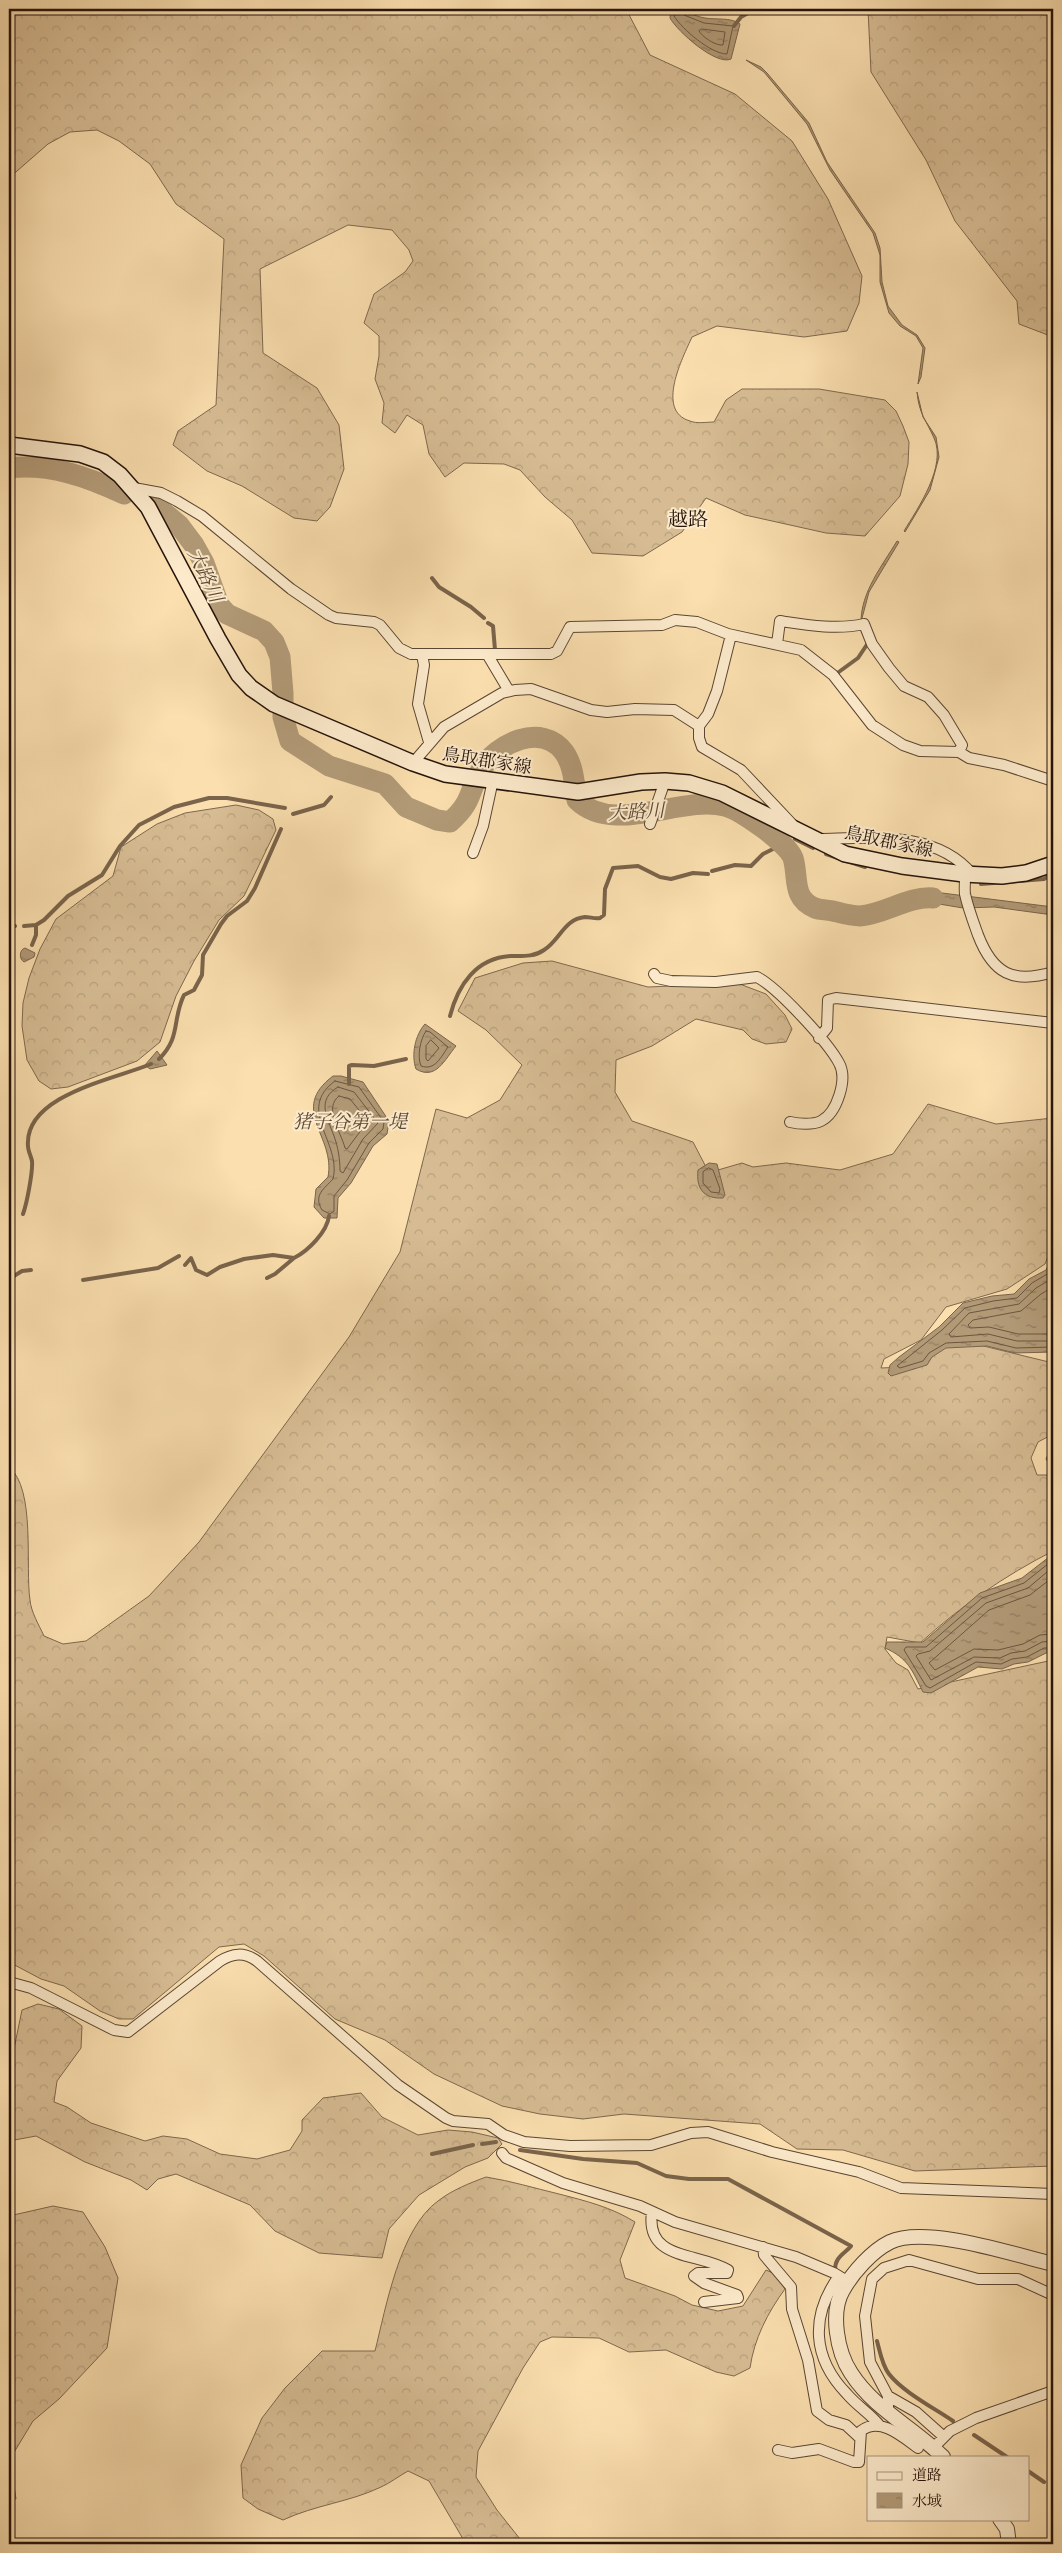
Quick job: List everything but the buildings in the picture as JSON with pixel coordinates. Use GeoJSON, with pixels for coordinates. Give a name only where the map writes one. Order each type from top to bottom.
{"type":"FeatureCollection","features":[{"type":"Feature","properties":{"kind":"main road","name":"鳥取郡家線"},"geometry":{"type":"LineString","coordinates":[[9,446],[80,454],[103,462],[134,488],[148,507],[218,639],[239,675],[251,688],[274,704],[413,763],[445,774],[573,792],[665,780],[689,783],[722,793],[807,837],[845,854],[902,866],[969,875],[1002,876],[1026,873],[1053,864]]}},
{"type":"Feature","properties":{"kind":"street"},"geometry":{"type":"LineString","coordinates":[[134,488],[161,493],[202,516],[291,589],[336,618],[374,622],[380,625],[399,648],[411,654],[551,654],[557,651],[570,627],[662,624],[676,620],[697,622],[731,635],[801,650],[833,675],[872,725],[886,736],[920,751],[959,752],[969,758],[1004,765],[1053,780]]}},
{"type":"Feature","properties":{"kind":"street"},"geometry":{"type":"LineString","coordinates":[[778,644],[780,621],[822,626],[864,624],[872,644],[904,686],[928,697],[944,715],[962,746],[959,752]]}},
{"type":"Feature","properties":{"kind":"street"},"geometry":{"type":"LineString","coordinates":[[731,635],[717,692],[708,714],[699,726],[699,738],[702,747],[741,770],[807,837],[894,839],[931,844],[950,853],[964,863],[969,875],[969,913],[982,946],[992,963],[1007,974],[1016,976],[1037,977],[1053,972]]}},
{"type":"Feature","properties":{"kind":"street"},"geometry":{"type":"LineString","coordinates":[[487,654],[509,692]]}},
{"type":"Feature","properties":{"kind":"street"},"geometry":{"type":"LineString","coordinates":[[422,655],[424,664],[418,704],[429,742]]}},
{"type":"Feature","properties":{"kind":"street"},"geometry":{"type":"LineString","coordinates":[[413,763],[429,742],[444,727],[502,693],[531,689],[591,710],[607,712],[655,708],[674,710],[699,726]]}},
{"type":"Feature","properties":{"kind":"street"},"geometry":{"type":"LineString","coordinates":[[473,853],[483,826],[484,779]]}},
{"type":"Feature","properties":{"kind":"street"},"geometry":{"type":"LineString","coordinates":[[650,824],[665,780]]}},
{"type":"Feature","properties":{"kind":"street"},"geometry":{"type":"LineString","coordinates":[[654,974],[657,978],[684,982],[716,982],[757,977],[801,1014],[840,1064],[841,1086],[836,1104],[827,1118],[818,1123],[790,1122]]}},
{"type":"Feature","properties":{"kind":"street"},"geometry":{"type":"LineString","coordinates":[[819,1038],[827,1028],[828,1000],[836,998],[1053,1023]]}},
{"type":"Feature","properties":{"kind":"street"},"geometry":{"type":"LineString","coordinates":[[9,1982],[31,1988],[114,2030],[128,2032],[220,1961],[234,1954],[242,1954],[257,1961],[398,2085],[446,2118],[453,2121],[488,2124],[513,2139],[570,2146],[644,2146],[665,2142],[691,2133],[708,2132],[772,2152],[859,2172],[901,2188],[1053,2194]]}},
{"type":"Feature","properties":{"kind":"street"},"geometry":{"type":"LineString","coordinates":[[502,2153],[506,2158],[563,2183],[652,2212],[698,2230],[796,2257],[843,2279]]}},
{"type":"Feature","properties":{"kind":"street"},"geometry":{"type":"LineString","coordinates":[[652,2212],[652,2231],[661,2244],[728,2270],[727,2272],[698,2273],[694,2276],[712,2286],[737,2295],[738,2298],[704,2302]]}},
{"type":"Feature","properties":{"kind":"street"},"geometry":{"type":"LineString","coordinates":[[918,2448],[894,2432],[880,2426],[840,2386],[828,2366],[820,2346],[820,2311],[843,2279],[890,2242],[915,2236],[960,2241],[1053,2264]]}},
{"type":"Feature","properties":{"kind":"street"},"geometry":{"type":"LineString","coordinates":[[763,2248],[764,2254],[791,2287],[795,2323],[802,2336],[817,2411],[829,2420],[846,2426],[859,2437]]}},
{"type":"Feature","properties":{"kind":"street"},"geometry":{"type":"LineString","coordinates":[[888,2412],[888,2396],[870,2362],[865,2316],[872,2279],[884,2268],[909,2260],[978,2279],[1018,2280],[1053,2295]]}},
{"type":"Feature","properties":{"kind":"street"},"geometry":{"type":"LineString","coordinates":[[843,2279],[838,2298],[837,2320],[840,2347],[850,2372],[863,2389],[888,2412],[938,2452],[944,2437],[950,2431],[976,2418],[1053,2391]]}},
{"type":"Feature","properties":{"kind":"street"},"geometry":{"type":"LineString","coordinates":[[888,2396],[916,2412],[944,2437]]}},
{"type":"Feature","properties":{"kind":"street"},"geometry":{"type":"LineString","coordinates":[[778,2450],[792,2453],[819,2450],[859,2462],[859,2437],[861,2431],[865,2427],[880,2426]]}},
{"type":"Feature","properties":{"kind":"street"},"geometry":{"type":"LineString","coordinates":[[1001,2520],[1007,2529],[1009,2544]]}},
{"type":"Feature","properties":{"kind":"green space"},"geometry":{"type":"Polygon","coordinates":[[[9,9],[626,9],[650,55],[735,94],[792,141],[828,199],[862,276],[859,303],[847,331],[804,337],[717,326],[692,337],[674,383],[674,406],[680,415],[690,421],[702,423],[714,422],[726,400],[742,389],[819,389],[885,400],[896,411],[909,442],[908,464],[900,496],[865,536],[826,533],[745,515],[706,498],[682,532],[643,556],[592,553],[572,520],[545,497],[520,470],[504,464],[464,463],[445,477],[429,454],[423,425],[407,415],[395,433],[382,423],[384,403],[375,379],[379,356],[379,336],[364,323],[374,294],[405,272],[413,261],[409,250],[392,230],[348,225],[260,269],[263,353],[317,388],[339,425],[344,469],[330,507],[317,521],[294,518],[242,486],[207,471],[173,445],[178,431],[216,405],[224,239],[176,204],[150,164],[119,141],[97,130],[70,132],[48,144],[9,178],[9,9]]]}},
{"type":"Feature","properties":{"kind":"green space"},"geometry":{"type":"Polygon","coordinates":[[[868,9],[1053,9],[1053,337],[1019,324],[1017,301],[955,221],[926,160],[871,72],[868,9]]]}},
{"type":"Feature","properties":{"kind":"green space"},"geometry":{"type":"Polygon","coordinates":[[[236,805],[259,810],[273,819],[276,830],[244,896],[219,920],[194,961],[176,996],[160,1042],[137,1061],[68,1087],[51,1089],[39,1081],[27,1060],[22,1026],[23,1003],[29,978],[40,949],[56,919],[113,876],[121,847],[157,824],[185,813],[236,805]]]}},
{"type":"Feature","properties":{"kind":"green space"},"geometry":{"type":"Polygon","coordinates":[[[552,961],[648,987],[737,983],[766,994],[785,1015],[792,1029],[786,1042],[766,1044],[752,1039],[743,1030],[696,1019],[652,1046],[616,1060],[615,1092],[632,1121],[693,1142],[706,1167],[718,1170],[742,1163],[753,1167],[786,1163],[840,1170],[893,1154],[928,1104],[996,1124],[1053,1118],[1053,1243],[1045,1264],[1007,1289],[946,1307],[921,1340],[884,1359],[881,1368],[903,1367],[927,1348],[963,1341],[1053,1363],[1053,1434],[1038,1442],[1031,1458],[1037,1475],[1053,1475],[1053,1551],[984,1592],[920,1643],[887,1637],[885,1649],[896,1663],[908,1670],[918,1689],[1053,1660],[1053,2166],[915,2171],[843,2150],[797,2149],[760,2124],[624,2114],[583,2119],[540,2114],[502,2106],[434,2074],[385,2040],[335,2019],[264,1956],[244,1944],[219,1947],[133,2019],[119,2019],[100,2011],[64,1986],[41,1979],[9,1962],[9,1467],[17,1478],[23,1492],[28,1529],[29,1586],[31,1605],[36,1618],[44,1636],[63,1644],[86,1641],[149,1596],[199,1542],[349,1337],[400,1252],[436,1109],[467,1118],[500,1100],[522,1065],[486,1030],[458,1011],[475,978],[523,963],[552,961]]]}},
{"type":"Feature","properties":{"kind":"green space"},"geometry":{"type":"Polygon","coordinates":[[[38,2004],[59,2009],[82,2026],[81,2048],[57,2081],[54,2102],[67,2107],[91,2123],[145,2141],[163,2136],[187,2139],[220,2154],[257,2159],[290,2150],[302,2131],[302,2120],[323,2098],[361,2093],[382,2117],[418,2135],[448,2130],[472,2132],[498,2138],[502,2144],[488,2158],[465,2167],[419,2195],[389,2229],[382,2258],[319,2253],[275,2231],[250,2205],[176,2174],[158,2179],[147,2190],[131,2180],[85,2162],[36,2136],[9,2141],[9,2117],[14,2112],[9,2073],[22,2010],[38,2004]]]}},
{"type":"Feature","properties":{"kind":"green space"},"geometry":{"type":"Polygon","coordinates":[[[486,2177],[589,2202],[608,2208],[635,2222],[620,2260],[625,2278],[675,2296],[692,2305],[718,2311],[743,2306],[766,2270],[775,2274],[785,2289],[763,2326],[750,2368],[734,2376],[716,2372],[666,2350],[629,2352],[599,2338],[552,2337],[540,2342],[523,2368],[478,2451],[476,2477],[497,2510],[524,2544],[466,2544],[429,2481],[408,2471],[369,2492],[283,2520],[258,2509],[243,2498],[241,2465],[262,2418],[285,2388],[322,2351],[375,2351],[396,2270],[414,2230],[425,2213],[443,2197],[467,2184],[486,2177]]]}},
{"type":"Feature","properties":{"kind":"green space"},"geometry":{"type":"Polygon","coordinates":[[[53,2206],[83,2212],[105,2247],[118,2278],[107,2348],[59,2399],[33,2421],[10,2459],[16,2499],[9,2498],[9,2216],[53,2206]]]}},
{"type":"Feature","properties":{"kind":"water"},"geometry":{"type":"Polygon","coordinates":[[[671,9],[705,18],[732,20],[740,24],[731,59],[724,60],[707,53],[688,39],[670,18],[671,9]]]}},
{"type":"Feature","properties":{"kind":"water"},"geometry":{"type":"Polygon","coordinates":[[[746,60],[761,67],[767,73],[809,123],[827,162],[875,233],[880,248],[882,282],[888,306],[902,325],[917,335],[925,348],[921,377],[918,384],[923,348],[916,336],[900,326],[889,313],[880,282],[880,255],[873,233],[830,170],[807,124],[764,72],[746,60]]]}},
{"type":"Feature","properties":{"kind":"water"},"geometry":{"type":"Polygon","coordinates":[[[925,420],[936,437],[939,457],[930,490],[905,532],[929,486],[937,461],[937,449],[934,438],[925,420]]]}},
{"type":"Feature","properties":{"kind":"water"},"geometry":{"type":"Polygon","coordinates":[[[897,541],[899,542],[869,592],[861,622],[868,590],[897,541]]]}},
{"type":"Feature","properties":{"kind":"water"},"geometry":{"type":"Polygon","coordinates":[[[934,892],[1053,907],[1053,915],[994,907],[963,908],[921,901],[909,905],[904,899],[921,893],[934,892]]]}},
{"type":"Feature","properties":{"kind":"water"},"geometry":{"type":"Polygon","coordinates":[[[25,948],[35,953],[34,957],[24,962],[20,955],[25,948]]]}},
{"type":"Feature","properties":{"kind":"water"},"geometry":{"type":"Polygon","coordinates":[[[425,1024],[456,1046],[439,1067],[429,1072],[416,1069],[414,1058],[416,1039],[425,1024]]]}},
{"type":"Feature","properties":{"kind":"water"},"geometry":{"type":"Polygon","coordinates":[[[157,1051],[167,1065],[150,1069],[145,1065],[157,1051]]]}},
{"type":"Feature","properties":{"kind":"water","name":"猪子谷第一堤"},"geometry":{"type":"Polygon","coordinates":[[[333,1076],[341,1076],[363,1082],[389,1121],[387,1134],[373,1146],[351,1183],[338,1198],[337,1218],[324,1218],[314,1207],[316,1189],[328,1177],[329,1162],[314,1112],[314,1100],[320,1088],[333,1076]]]}},
{"type":"Feature","properties":{"kind":"water"},"geometry":{"type":"Polygon","coordinates":[[[709,1163],[717,1164],[725,1195],[723,1198],[710,1197],[702,1191],[698,1182],[698,1170],[709,1163]]]}},
{"type":"Feature","properties":{"kind":"water"},"geometry":{"type":"Polygon","coordinates":[[[1053,1256],[1053,1352],[1015,1353],[987,1346],[946,1348],[932,1357],[927,1365],[891,1376],[888,1373],[890,1365],[939,1327],[963,1303],[992,1296],[1014,1294],[1029,1279],[1046,1270],[1053,1256]]]}},
{"type":"Feature","properties":{"kind":"water"},"geometry":{"type":"Polygon","coordinates":[[[1053,1443],[1053,1468],[1052,1468],[1046,1459],[1053,1443]]]}},
{"type":"Feature","properties":{"kind":"water"},"geometry":{"type":"Polygon","coordinates":[[[1053,1554],[1053,1652],[1046,1653],[1028,1662],[1014,1664],[1002,1669],[978,1667],[931,1693],[923,1692],[912,1671],[904,1661],[885,1648],[887,1642],[923,1642],[980,1593],[1022,1578],[1053,1554]]]}},
{"type":"Feature","properties":{"kind":"waterway"},"geometry":{"type":"LineString","coordinates":[[734,26],[741,17],[755,9]]}},
{"type":"Feature","properties":{"kind":"waterway","name":"大路川"},"geometry":{"type":"LineString","coordinates":[[9,468],[39,468],[68,473],[124,494]]}},
{"type":"Feature","properties":{"kind":"waterway","name":"大路川"},"geometry":{"type":"LineString","coordinates":[[156,506],[179,525],[194,545],[204,563],[219,605],[227,614],[264,631],[274,642],[280,657],[283,717],[290,741],[329,766],[385,784],[406,807],[437,820],[450,822],[463,809],[481,770],[488,760],[508,745],[520,740],[532,737],[544,738],[555,743],[564,752],[572,769],[577,800],[592,810],[609,815],[628,815],[688,805],[707,804],[725,806],[752,820],[773,836],[789,852],[795,865],[799,893],[807,904],[815,908],[860,916],[869,915],[906,902],[933,898]]}},
{"type":"Feature","properties":{"kind":"waterway"},"geometry":{"type":"LineString","coordinates":[[432,578],[439,587],[471,607],[484,618]]}},
{"type":"Feature","properties":{"kind":"waterway"},"geometry":{"type":"LineString","coordinates":[[488,623],[493,626],[495,650]]}},
{"type":"Feature","properties":{"kind":"waterway"},"geometry":{"type":"LineString","coordinates":[[836,674],[858,658],[868,643]]}},
{"type":"Feature","properties":{"kind":"waterway"},"geometry":{"type":"LineString","coordinates":[[293,814],[324,805],[331,797]]}},
{"type":"Feature","properties":{"kind":"waterway"},"geometry":{"type":"LineString","coordinates":[[24,926],[36,925],[44,920],[68,896],[102,875],[120,846],[139,825],[174,807],[209,798],[227,798],[285,808]]}},
{"type":"Feature","properties":{"kind":"waterway"},"geometry":{"type":"LineString","coordinates":[[768,824],[786,834]]}},
{"type":"Feature","properties":{"kind":"waterway"},"geometry":{"type":"LineString","coordinates":[[159,1059],[170,1044],[184,995],[194,990],[202,975],[203,955],[227,916],[247,901],[255,888],[281,829]]}},
{"type":"Feature","properties":{"kind":"waterway"},"geometry":{"type":"LineString","coordinates":[[795,839],[813,848]]}},
{"type":"Feature","properties":{"kind":"waterway"},"geometry":{"type":"LineString","coordinates":[[712,871],[735,865],[751,866],[763,854],[777,847]]}},
{"type":"Feature","properties":{"kind":"waterway"},"geometry":{"type":"LineString","coordinates":[[826,854],[865,867]]}},
{"type":"Feature","properties":{"kind":"waterway"},"geometry":{"type":"LineString","coordinates":[[450,1016],[458,994],[470,975],[478,968],[499,958],[536,954],[549,946],[572,922],[585,917],[600,918],[604,915],[605,889],[613,868],[638,866],[660,877],[671,879],[693,873],[708,874]]}},
{"type":"Feature","properties":{"kind":"waterway"},"geometry":{"type":"LineString","coordinates":[[981,884],[1044,879],[1053,874]]}},
{"type":"Feature","properties":{"kind":"waterway"},"geometry":{"type":"LineString","coordinates":[[9,924],[15,926]]}},
{"type":"Feature","properties":{"kind":"waterway"},"geometry":{"type":"LineString","coordinates":[[32,945],[36,935],[36,925]]}},
{"type":"Feature","properties":{"kind":"waterway"},"geometry":{"type":"LineString","coordinates":[[349,1084],[349,1066],[374,1066],[406,1059]]}},
{"type":"Feature","properties":{"kind":"waterway"},"geometry":{"type":"LineString","coordinates":[[23,1214],[32,1172],[32,1161],[28,1150],[31,1128],[40,1114],[74,1092],[151,1064]]}},
{"type":"Feature","properties":{"kind":"waterway"},"geometry":{"type":"LineString","coordinates":[[185,1265],[191,1258],[196,1270],[207,1275],[220,1267],[244,1259],[273,1255],[294,1258],[305,1251],[316,1240],[325,1228],[329,1216]]}},
{"type":"Feature","properties":{"kind":"waterway"},"geometry":{"type":"LineString","coordinates":[[83,1280],[158,1268],[179,1256]]}},
{"type":"Feature","properties":{"kind":"waterway"},"geometry":{"type":"LineString","coordinates":[[267,1278],[275,1274],[294,1258]]}},
{"type":"Feature","properties":{"kind":"waterway"},"geometry":{"type":"LineString","coordinates":[[9,1279],[22,1271],[31,1270]]}},
{"type":"Feature","properties":{"kind":"waterway"},"geometry":{"type":"LineString","coordinates":[[482,2144],[496,2142]]}},
{"type":"Feature","properties":{"kind":"waterway"},"geometry":{"type":"LineString","coordinates":[[432,2154],[473,2145]]}},
{"type":"Feature","properties":{"kind":"waterway"},"geometry":{"type":"LineString","coordinates":[[520,2150],[583,2159],[637,2163],[666,2176],[689,2179],[728,2179],[851,2246],[838,2258],[835,2270]]}},
{"type":"Feature","properties":{"kind":"waterway"},"geometry":{"type":"LineString","coordinates":[[877,2341],[885,2367],[895,2381],[953,2421]]}},
{"type":"Feature","properties":{"kind":"waterway"},"geometry":{"type":"LineString","coordinates":[[974,2435],[1006,2456]]}},
{"type":"Feature","properties":{"kind":"waterway"},"geometry":{"type":"LineString","coordinates":[[1030,2472],[1044,2482]]}},
{"type":"Feature","properties":{"kind":"district","name":"越路"},"geometry":{"type":"Point","coordinates":[688,518]}}]}
